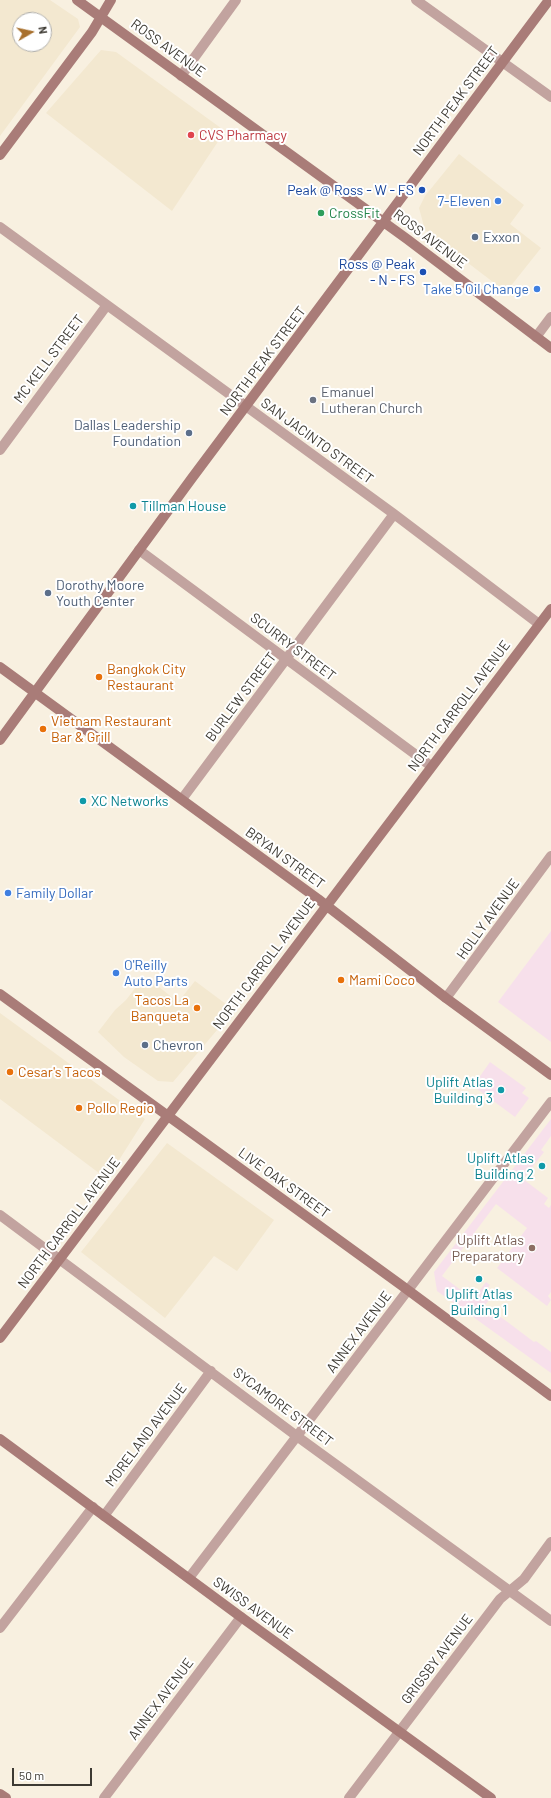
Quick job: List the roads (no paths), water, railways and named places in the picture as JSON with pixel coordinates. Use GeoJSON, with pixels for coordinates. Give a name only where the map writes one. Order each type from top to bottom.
{"type":"FeatureCollection","features":[{"type":"Feature","properties":{"kind":"street","name":"ROSS AVENUE"},"geometry":{"type":"LineString","coordinates":[[77,0],[385,223],[551,348]]}},
{"type":"Feature","properties":{"kind":"street"},"geometry":{"type":"LineString","coordinates":[[0,155],[92,32],[111,0]]}},
{"type":"Feature","properties":{"kind":"street"},"geometry":{"type":"LineString","coordinates":[[181,76],[236,0]]}},
{"type":"Feature","properties":{"kind":"street"},"geometry":{"type":"LineString","coordinates":[[416,0],[551,97]]}},
{"type":"Feature","properties":{"kind":"street","name":"NORTH PEAK STREET"},"geometry":{"type":"LineString","coordinates":[[0,740],[139,550],[385,223],[549,0]]}},
{"type":"Feature","properties":{"kind":"street","name":"SAN JACINTO STREET"},"geometry":{"type":"LineString","coordinates":[[0,227],[394,514],[539,624]]}},
{"type":"Feature","properties":{"kind":"street","name":"MC KELL STREET"},"geometry":{"type":"LineString","coordinates":[[0,450],[107,305]]}},
{"type":"Feature","properties":{"kind":"street"},"geometry":{"type":"LineString","coordinates":[[536,337],[551,317]]}},
{"type":"Feature","properties":{"kind":"street","name":"BURLEW STREET"},"geometry":{"type":"LineString","coordinates":[[182,799],[394,514]]}},
{"type":"Feature","properties":{"kind":"street","name":"SCURRY STREET"},"geometry":{"type":"LineString","coordinates":[[139,550],[431,766]]}},
{"type":"Feature","properties":{"kind":"street","name":"NORTH CARROLL AVENUE"},"geometry":{"type":"LineString","coordinates":[[0,1338],[551,609]]}},
{"type":"Feature","properties":{"kind":"street","name":"BRYAN STREET"},"geometry":{"type":"LineString","coordinates":[[0,667],[326,905],[446,998],[551,1075]]}},
{"type":"Feature","properties":{"kind":"street","name":"HOLLY AVENUE"},"geometry":{"type":"LineString","coordinates":[[446,998],[551,856]]}},
{"type":"Feature","properties":{"kind":"street","name":"LIVE OAK STREET"},"geometry":{"type":"LineString","coordinates":[[0,994],[408,1290],[551,1396]]}},
{"type":"Feature","properties":{"kind":"street","name":"ANNEX AVENUE"},"geometry":{"type":"LineString","coordinates":[[189,1578],[298,1437],[551,1102]]}},
{"type":"Feature","properties":{"kind":"street","name":"SYCAMORE STREET"},"geometry":{"type":"LineString","coordinates":[[0,1215],[298,1437],[551,1621]]}},
{"type":"Feature","properties":{"kind":"street","name":"MORELAND AVENUE"},"geometry":{"type":"LineString","coordinates":[[104,1516],[211,1371]]}},
{"type":"Feature","properties":{"kind":"street","name":"SWISS AVENUE"},"geometry":{"type":"LineString","coordinates":[[0,1439],[240,1617],[491,1798]]}},
{"type":"Feature","properties":{"kind":"street"},"geometry":{"type":"LineString","coordinates":[[0,1628],[93,1507]]}},
{"type":"Feature","properties":{"kind":"street","name":"GRIGSBY AVENUE"},"geometry":{"type":"LineString","coordinates":[[349,1798],[500,1599],[524,1579],[551,1542]]}},
{"type":"Feature","properties":{"kind":"street","name":"ANNEX AVENUE"},"geometry":{"type":"LineString","coordinates":[[104,1798],[240,1617]]}},
{"type":"Feature","properties":{"kind":"street"},"geometry":{"type":"LineString","coordinates":[[0,1794],[6,1798]]}},
{"type":"Feature","properties":{"kind":"place","name":"CVS Pharmacy"},"geometry":{"type":"Point","coordinates":[191,135]}},
{"type":"Feature","properties":{"kind":"place","name":"Peak @ Ross - W - FS"},"geometry":{"type":"Point","coordinates":[422,190]}},
{"type":"Feature","properties":{"kind":"place","name":"7-Eleven"},"geometry":{"type":"Point","coordinates":[498,201]}},
{"type":"Feature","properties":{"kind":"place","name":"CrossFit"},"geometry":{"type":"Point","coordinates":[321,213]}},
{"type":"Feature","properties":{"kind":"place","name":"Exxon"},"geometry":{"type":"Point","coordinates":[475,237]}},
{"type":"Feature","properties":{"kind":"place","name":"Ross @ Peak - N - FS"},"geometry":{"type":"Point","coordinates":[423,272]}},
{"type":"Feature","properties":{"kind":"place","name":"Take 5 Oil Change"},"geometry":{"type":"Point","coordinates":[537,289]}},
{"type":"Feature","properties":{"kind":"place","name":"Emanuel Lutheran Church"},"geometry":{"type":"Point","coordinates":[313,400]}},
{"type":"Feature","properties":{"kind":"place","name":"Dallas Leadership Foundation"},"geometry":{"type":"Point","coordinates":[189,433]}},
{"type":"Feature","properties":{"kind":"place","name":"Tillman House"},"geometry":{"type":"Point","coordinates":[133,506]}},
{"type":"Feature","properties":{"kind":"place","name":"Dorothy Moore Youth Center"},"geometry":{"type":"Point","coordinates":[48,593]}},
{"type":"Feature","properties":{"kind":"place","name":"Bangkok City Restaurant"},"geometry":{"type":"Point","coordinates":[99,677]}},
{"type":"Feature","properties":{"kind":"place","name":"Vietnam Restaurant Bar & Grill"},"geometry":{"type":"Point","coordinates":[43,729]}},
{"type":"Feature","properties":{"kind":"place","name":"XC Networks"},"geometry":{"type":"Point","coordinates":[83,801]}},
{"type":"Feature","properties":{"kind":"place","name":"Family Dollar"},"geometry":{"type":"Point","coordinates":[8,893]}},
{"type":"Feature","properties":{"kind":"place","name":"O'Reilly Auto Parts"},"geometry":{"type":"Point","coordinates":[116,973]}},
{"type":"Feature","properties":{"kind":"place","name":"Mami Coco"},"geometry":{"type":"Point","coordinates":[341,980]}},
{"type":"Feature","properties":{"kind":"place","name":"Tacos La Banqueta"},"geometry":{"type":"Point","coordinates":[197,1008]}},
{"type":"Feature","properties":{"kind":"place","name":"Chevron"},"geometry":{"type":"Point","coordinates":[145,1045]}},
{"type":"Feature","properties":{"kind":"place","name":"Cesar's Tacos"},"geometry":{"type":"Point","coordinates":[10,1072]}},
{"type":"Feature","properties":{"kind":"place","name":"Uplift Atlas Building 3"},"geometry":{"type":"Point","coordinates":[501,1090]}},
{"type":"Feature","properties":{"kind":"place","name":"Pollo Regio"},"geometry":{"type":"Point","coordinates":[79,1108]}},
{"type":"Feature","properties":{"kind":"place","name":"Uplift Atlas Building 2"},"geometry":{"type":"Point","coordinates":[542,1166]}},
{"type":"Feature","properties":{"kind":"place","name":"Uplift Atlas Preparatory"},"geometry":{"type":"Point","coordinates":[532,1248]}},
{"type":"Feature","properties":{"kind":"place","name":"Uplift Atlas Building 1"},"geometry":{"type":"Point","coordinates":[479,1279]}}]}
